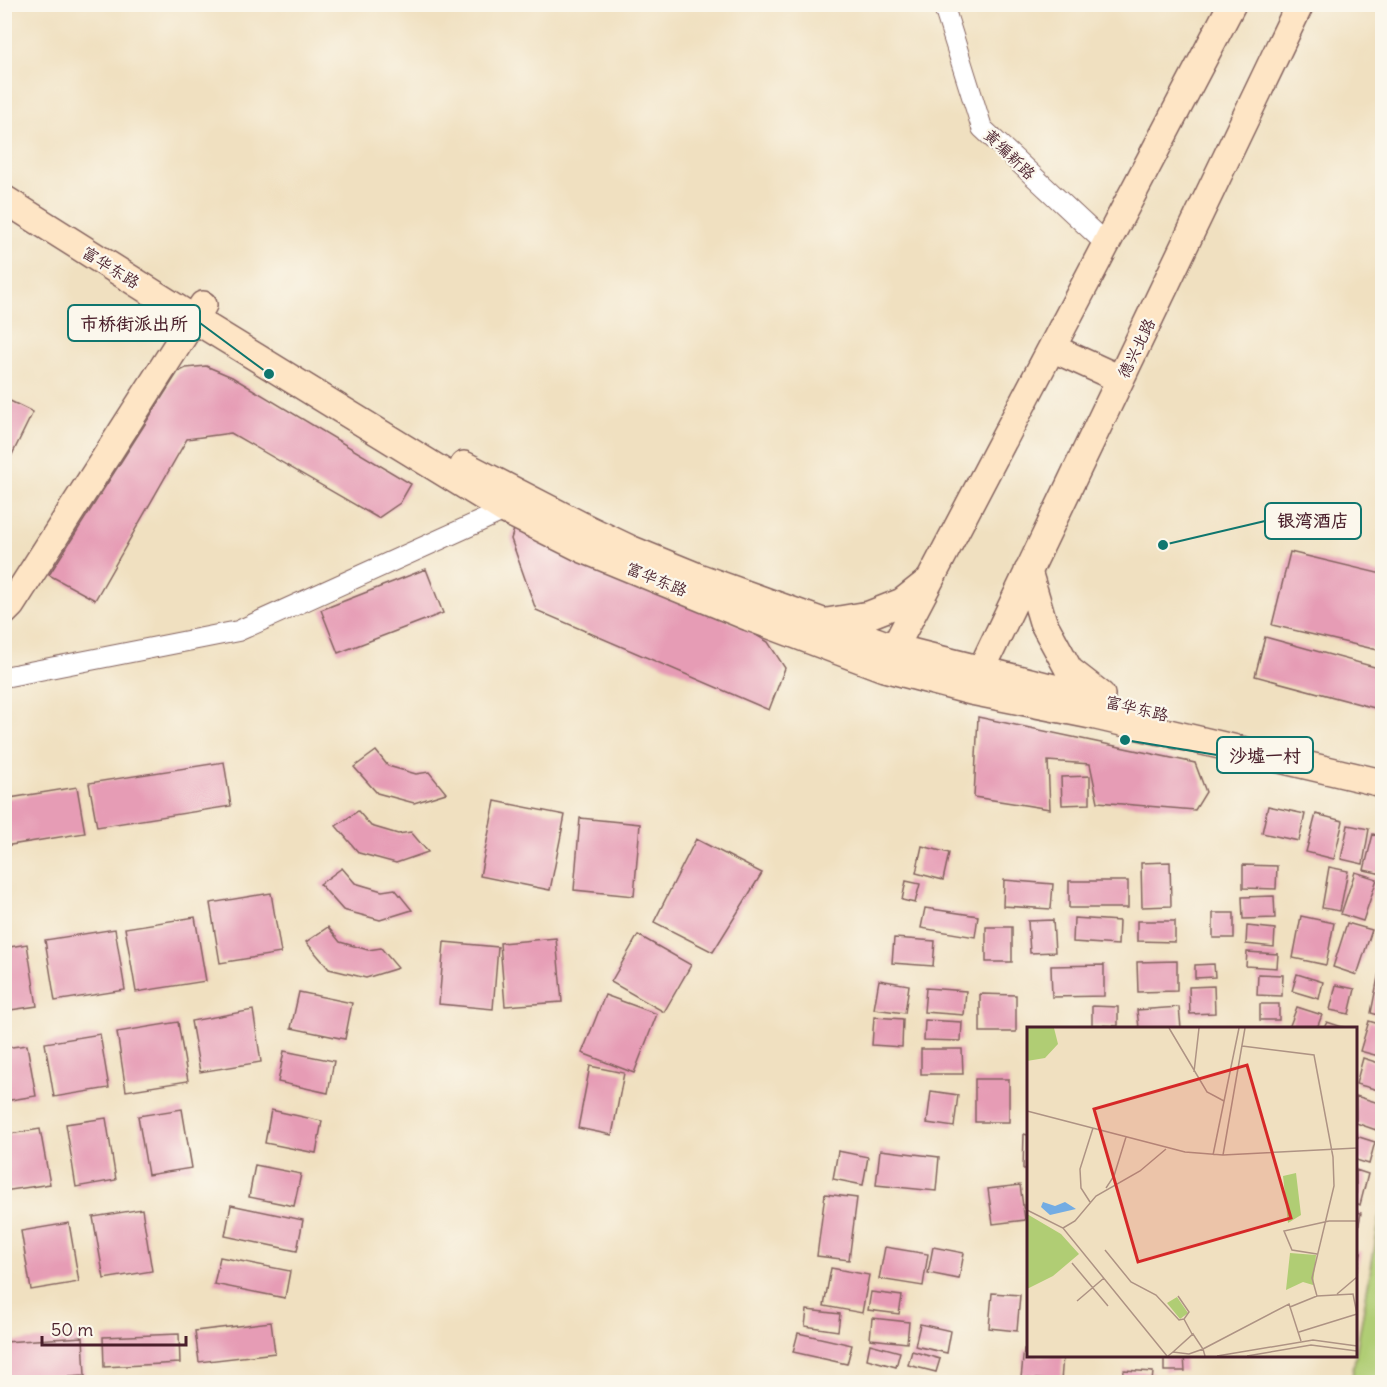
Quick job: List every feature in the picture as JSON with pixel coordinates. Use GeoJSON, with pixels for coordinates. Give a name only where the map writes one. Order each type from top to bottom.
{"type":"FeatureCollection","features":[{"type":"Feature","properties":{"kind":"main road"},"geometry":{"type":"LineString","coordinates":[[889,658],[1232,4]]}},
{"type":"Feature","properties":{"kind":"main road","name":"德兴北路"},"geometry":{"type":"LineString","coordinates":[[976,680],[1300,4]]}},
{"type":"Feature","properties":{"kind":"main road","name":"富华东路"},"geometry":{"type":"LineString","coordinates":[[4,179],[199,311],[505,510],[583,549],[749,617],[889,658],[976,680],[1096,716],[1383,783]]}},
{"type":"Feature","properties":{"kind":"main road","name":"富华东路"},"geometry":{"type":"LineString","coordinates":[[4,199],[472,470],[632,550],[698,577],[825,623],[889,658]]}},
{"type":"Feature","properties":{"kind":"main road"},"geometry":{"type":"LineString","coordinates":[[4,612],[11,605],[199,311]]}},
{"type":"Feature","properties":{"kind":"main road"},"geometry":{"type":"LineString","coordinates":[[1052,348],[1120,379]]}},
{"type":"Feature","properties":{"kind":"main road"},"geometry":{"type":"LineString","coordinates":[[1028,571],[1044,622],[1069,669],[1109,702]]}},
{"type":"Feature","properties":{"kind":"main road"},"geometry":{"type":"LineString","coordinates":[[825,623],[869,615],[902,602],[931,579]]}},
{"type":"Feature","properties":{"kind":"main road","name":"富华东路"},"geometry":{"type":"LineString","coordinates":[[976,680],[1109,702],[1383,765]]}},
{"type":"Feature","properties":{"kind":"street","name":"黄编新路"},"geometry":{"type":"LineString","coordinates":[[943,4],[982,128],[1106,244]]}},
{"type":"Feature","properties":{"kind":"street"},"geometry":{"type":"LineString","coordinates":[[4,677],[238,631],[505,510]]}},
{"type":"Feature","properties":{"kind":"green space"},"geometry":{"type":"Polygon","coordinates":[[[1382,1205],[1382,1382],[1351,1382],[1382,1205]]]}},
{"type":"Feature","properties":{"kind":"building"},"geometry":{"type":"Polygon","coordinates":[[[206,366],[232,377],[411,484],[400,503],[378,518],[231,433],[187,439],[95,600],[49,575],[178,372],[186,368],[206,366]]]}},
{"type":"Feature","properties":{"kind":"building"},"geometry":{"type":"Polygon","coordinates":[[[4,398],[33,412],[4,471],[4,398]]]}},
{"type":"Feature","properties":{"kind":"building"},"geometry":{"type":"Polygon","coordinates":[[[515,526],[739,625],[768,642],[785,668],[769,710],[536,610],[511,539],[515,526]]]}},
{"type":"Feature","properties":{"kind":"building"},"geometry":{"type":"Polygon","coordinates":[[[1290,552],[1382,574],[1382,651],[1272,625],[1290,552]]]}},
{"type":"Feature","properties":{"kind":"building"},"geometry":{"type":"Polygon","coordinates":[[[426,569],[443,613],[338,653],[321,610],[426,569]]]}},
{"type":"Feature","properties":{"kind":"building"},"geometry":{"type":"Polygon","coordinates":[[[1265,637],[1382,669],[1382,710],[1255,676],[1265,637]]]}},
{"type":"Feature","properties":{"kind":"building"},"geometry":{"type":"Polygon","coordinates":[[[978,717],[1195,763],[1206,792],[1195,810],[1098,802],[1090,764],[1048,761],[1050,809],[974,797],[978,717]]]}},
{"type":"Feature","properties":{"kind":"building"},"geometry":{"type":"Polygon","coordinates":[[[376,751],[388,766],[416,774],[429,772],[446,793],[414,803],[377,793],[354,767],[376,751]]]}},
{"type":"Feature","properties":{"kind":"building"},"geometry":{"type":"Polygon","coordinates":[[[224,762],[231,806],[97,827],[89,783],[224,762]]]}},
{"type":"Feature","properties":{"kind":"building"},"geometry":{"type":"Polygon","coordinates":[[[1090,776],[1090,804],[1062,805],[1061,777],[1090,776]]]}},
{"type":"Feature","properties":{"kind":"building"},"geometry":{"type":"Polygon","coordinates":[[[77,787],[85,833],[4,846],[4,799],[77,787]]]}},
{"type":"Feature","properties":{"kind":"building"},"geometry":{"type":"Polygon","coordinates":[[[495,801],[565,815],[550,890],[480,876],[495,801]]]}},
{"type":"Feature","properties":{"kind":"building"},"geometry":{"type":"Polygon","coordinates":[[[1268,806],[1305,814],[1299,841],[1262,833],[1268,806]]]}},
{"type":"Feature","properties":{"kind":"building"},"geometry":{"type":"Polygon","coordinates":[[[358,811],[371,826],[398,834],[411,832],[428,852],[396,863],[359,853],[336,826],[358,811]]]}},
{"type":"Feature","properties":{"kind":"building"},"geometry":{"type":"Polygon","coordinates":[[[1316,814],[1343,821],[1334,859],[1306,852],[1316,814]]]}},
{"type":"Feature","properties":{"kind":"building"},"geometry":{"type":"Polygon","coordinates":[[[580,818],[640,824],[634,896],[574,890],[580,818]]]}},
{"type":"Feature","properties":{"kind":"building"},"geometry":{"type":"Polygon","coordinates":[[[1348,825],[1369,829],[1363,864],[1341,859],[1348,825]]]}},
{"type":"Feature","properties":{"kind":"building"},"geometry":{"type":"Polygon","coordinates":[[[1373,834],[1382,837],[1382,874],[1364,870],[1373,834]]]}},
{"type":"Feature","properties":{"kind":"building"},"geometry":{"type":"Polygon","coordinates":[[[696,839],[762,873],[713,952],[654,922],[696,839]]]}},
{"type":"Feature","properties":{"kind":"building"},"geometry":{"type":"Polygon","coordinates":[[[922,846],[949,853],[943,880],[916,873],[922,846]]]}},
{"type":"Feature","properties":{"kind":"building"},"geometry":{"type":"Polygon","coordinates":[[[1170,862],[1171,906],[1142,907],[1141,863],[1170,862]]]}},
{"type":"Feature","properties":{"kind":"building"},"geometry":{"type":"Polygon","coordinates":[[[1243,865],[1277,866],[1276,889],[1243,888],[1243,865]]]}},
{"type":"Feature","properties":{"kind":"building"},"geometry":{"type":"Polygon","coordinates":[[[1329,867],[1348,871],[1340,911],[1322,908],[1329,867]]]}},
{"type":"Feature","properties":{"kind":"building"},"geometry":{"type":"Polygon","coordinates":[[[342,868],[355,883],[382,891],[395,889],[412,910],[380,920],[343,910],[320,884],[342,868]]]}},
{"type":"Feature","properties":{"kind":"building"},"geometry":{"type":"Polygon","coordinates":[[[1355,872],[1377,879],[1363,921],[1341,914],[1355,872]]]}},
{"type":"Feature","properties":{"kind":"building"},"geometry":{"type":"Polygon","coordinates":[[[1004,880],[1053,884],[1051,909],[1003,906],[1004,880]]]}},
{"type":"Feature","properties":{"kind":"building"},"geometry":{"type":"Polygon","coordinates":[[[906,881],[920,884],[915,903],[902,900],[906,881]]]}},
{"type":"Feature","properties":{"kind":"building"},"geometry":{"type":"Polygon","coordinates":[[[1069,881],[1128,881],[1128,908],[1069,908],[1069,881]]]}},
{"type":"Feature","properties":{"kind":"building"},"geometry":{"type":"Polygon","coordinates":[[[271,893],[281,953],[220,963],[210,903],[271,893]]]}},
{"type":"Feature","properties":{"kind":"building"},"geometry":{"type":"Polygon","coordinates":[[[1274,896],[1275,918],[1243,919],[1242,897],[1274,896]]]}},
{"type":"Feature","properties":{"kind":"building"},"geometry":{"type":"Polygon","coordinates":[[[925,908],[978,916],[975,937],[921,928],[925,908]]]}},
{"type":"Feature","properties":{"kind":"building"},"geometry":{"type":"Polygon","coordinates":[[[1213,913],[1234,913],[1234,938],[1213,938],[1213,913]]]}},
{"type":"Feature","properties":{"kind":"building"},"geometry":{"type":"Polygon","coordinates":[[[1301,916],[1334,923],[1326,965],[1293,958],[1301,916]]]}},
{"type":"Feature","properties":{"kind":"building"},"geometry":{"type":"Polygon","coordinates":[[[195,917],[206,981],[136,992],[125,928],[195,917]]]}},
{"type":"Feature","properties":{"kind":"building"},"geometry":{"type":"Polygon","coordinates":[[[1074,918],[1119,921],[1118,945],[1073,942],[1074,918]]]}},
{"type":"Feature","properties":{"kind":"building"},"geometry":{"type":"Polygon","coordinates":[[[1053,920],[1055,952],[1030,953],[1028,921],[1053,920]]]}},
{"type":"Feature","properties":{"kind":"building"},"geometry":{"type":"Polygon","coordinates":[[[1137,921],[1175,921],[1175,942],[1137,941],[1137,921]]]}},
{"type":"Feature","properties":{"kind":"building"},"geometry":{"type":"Polygon","coordinates":[[[1347,923],[1372,930],[1357,975],[1333,967],[1347,923]]]}},
{"type":"Feature","properties":{"kind":"building"},"geometry":{"type":"Polygon","coordinates":[[[1247,926],[1275,929],[1274,947],[1246,944],[1247,926]]]}},
{"type":"Feature","properties":{"kind":"building"},"geometry":{"type":"Polygon","coordinates":[[[328,927],[340,942],[368,950],[381,948],[398,968],[366,978],[329,969],[306,942],[328,927]]]}},
{"type":"Feature","properties":{"kind":"building"},"geometry":{"type":"Polygon","coordinates":[[[986,927],[1012,927],[1012,962],[986,962],[986,927]]]}},
{"type":"Feature","properties":{"kind":"building"},"geometry":{"type":"Polygon","coordinates":[[[115,929],[125,990],[55,1001],[45,940],[115,929]]]}},
{"type":"Feature","properties":{"kind":"building"},"geometry":{"type":"Polygon","coordinates":[[[638,935],[691,965],[664,1012],[611,982],[638,935]]]}},
{"type":"Feature","properties":{"kind":"building"},"geometry":{"type":"Polygon","coordinates":[[[556,938],[562,1002],[505,1006],[500,943],[556,938]]]}},
{"type":"Feature","properties":{"kind":"building"},"geometry":{"type":"Polygon","coordinates":[[[894,938],[935,941],[933,966],[892,963],[894,938]]]}},
{"type":"Feature","properties":{"kind":"building"},"geometry":{"type":"Polygon","coordinates":[[[444,942],[498,947],[493,1009],[439,1004],[444,942]]]}},
{"type":"Feature","properties":{"kind":"building"},"geometry":{"type":"Polygon","coordinates":[[[27,944],[37,1006],[4,1011],[4,948],[27,944]]]}},
{"type":"Feature","properties":{"kind":"building"},"geometry":{"type":"Polygon","coordinates":[[[1247,952],[1278,954],[1277,968],[1246,966],[1247,952]]]}},
{"type":"Feature","properties":{"kind":"building"},"geometry":{"type":"Polygon","coordinates":[[[1177,961],[1177,991],[1138,992],[1137,962],[1177,961]]]}},
{"type":"Feature","properties":{"kind":"building"},"geometry":{"type":"Polygon","coordinates":[[[1382,962],[1382,1016],[1371,1013],[1382,962]]]}},
{"type":"Feature","properties":{"kind":"building"},"geometry":{"type":"Polygon","coordinates":[[[1214,964],[1215,977],[1195,978],[1195,965],[1214,964]]]}},
{"type":"Feature","properties":{"kind":"building"},"geometry":{"type":"Polygon","coordinates":[[[1104,965],[1104,996],[1052,997],[1051,966],[1104,965]]]}},
{"type":"Feature","properties":{"kind":"building"},"geometry":{"type":"Polygon","coordinates":[[[1258,974],[1283,975],[1282,996],[1257,995],[1258,974]]]}},
{"type":"Feature","properties":{"kind":"building"},"geometry":{"type":"Polygon","coordinates":[[[1297,974],[1323,982],[1319,999],[1292,991],[1297,974]]]}},
{"type":"Feature","properties":{"kind":"building"},"geometry":{"type":"Polygon","coordinates":[[[879,980],[909,985],[905,1013],[874,1009],[879,980]]]}},
{"type":"Feature","properties":{"kind":"building"},"geometry":{"type":"Polygon","coordinates":[[[1336,985],[1355,989],[1349,1014],[1330,1010],[1336,985]]]}},
{"type":"Feature","properties":{"kind":"building"},"geometry":{"type":"Polygon","coordinates":[[[1214,986],[1215,1013],[1190,1014],[1189,987],[1214,986]]]}},
{"type":"Feature","properties":{"kind":"building"},"geometry":{"type":"Polygon","coordinates":[[[926,988],[966,991],[964,1015],[924,1012],[926,988]]]}},
{"type":"Feature","properties":{"kind":"building"},"geometry":{"type":"Polygon","coordinates":[[[299,992],[352,1003],[345,1039],[291,1028],[299,992]]]}},
{"type":"Feature","properties":{"kind":"building"},"geometry":{"type":"Polygon","coordinates":[[[980,994],[1016,995],[1016,1032],[980,1032],[980,994]]]}},
{"type":"Feature","properties":{"kind":"building"},"geometry":{"type":"Polygon","coordinates":[[[605,995],[657,1014],[634,1073],[582,1053],[605,995]]]}},
{"type":"Feature","properties":{"kind":"building"},"geometry":{"type":"Polygon","coordinates":[[[1260,1004],[1279,1004],[1279,1020],[1260,1020],[1260,1004]]]}},
{"type":"Feature","properties":{"kind":"building"},"geometry":{"type":"Polygon","coordinates":[[[1092,1006],[1118,1007],[1118,1026],[1092,1025],[1092,1006]]]}},
{"type":"Feature","properties":{"kind":"building"},"geometry":{"type":"Polygon","coordinates":[[[1179,1007],[1181,1027],[1139,1027],[1137,1010],[1179,1007]]]}},
{"type":"Feature","properties":{"kind":"building"},"geometry":{"type":"Polygon","coordinates":[[[1297,1007],[1322,1015],[1317,1027],[1289,1027],[1297,1007]]]}},
{"type":"Feature","properties":{"kind":"building"},"geometry":{"type":"Polygon","coordinates":[[[253,1010],[261,1062],[200,1072],[191,1021],[253,1010]]]}},
{"type":"Feature","properties":{"kind":"building"},"geometry":{"type":"Polygon","coordinates":[[[874,1017],[903,1019],[902,1047],[872,1045],[874,1017]]]}},
{"type":"Feature","properties":{"kind":"building"},"geometry":{"type":"Polygon","coordinates":[[[925,1020],[962,1022],[961,1041],[924,1040],[925,1020]]]}},
{"type":"Feature","properties":{"kind":"building"},"geometry":{"type":"Polygon","coordinates":[[[1369,1021],[1382,1025],[1382,1057],[1360,1051],[1369,1021]]]}},
{"type":"Feature","properties":{"kind":"building"},"geometry":{"type":"Polygon","coordinates":[[[178,1022],[188,1081],[126,1091],[117,1032],[178,1022]]]}},
{"type":"Feature","properties":{"kind":"building"},"geometry":{"type":"Polygon","coordinates":[[[1327,1022],[1342,1027],[1324,1027],[1327,1022]]]}},
{"type":"Feature","properties":{"kind":"building"},"geometry":{"type":"Polygon","coordinates":[[[100,1034],[109,1088],[54,1097],[45,1043],[100,1034]]]}},
{"type":"Feature","properties":{"kind":"building"},"geometry":{"type":"Polygon","coordinates":[[[27,1045],[36,1096],[4,1101],[4,1048],[27,1045]]]}},
{"type":"Feature","properties":{"kind":"building"},"geometry":{"type":"Polygon","coordinates":[[[921,1049],[962,1049],[963,1074],[921,1074],[921,1049]]]}},
{"type":"Feature","properties":{"kind":"building"},"geometry":{"type":"Polygon","coordinates":[[[284,1051],[334,1061],[328,1093],[278,1082],[284,1051]]]}},
{"type":"Feature","properties":{"kind":"building"},"geometry":{"type":"Polygon","coordinates":[[[1363,1058],[1382,1064],[1382,1091],[1357,1084],[1363,1058]]]}},
{"type":"Feature","properties":{"kind":"building"},"geometry":{"type":"Polygon","coordinates":[[[590,1066],[624,1073],[612,1135],[578,1128],[590,1066]]]}},
{"type":"Feature","properties":{"kind":"building"},"geometry":{"type":"Polygon","coordinates":[[[975,1079],[1009,1079],[1009,1122],[975,1122],[975,1079]]]}},
{"type":"Feature","properties":{"kind":"building"},"geometry":{"type":"Polygon","coordinates":[[[931,1091],[958,1095],[954,1127],[927,1123],[931,1091]]]}},
{"type":"Feature","properties":{"kind":"building"},"geometry":{"type":"Polygon","coordinates":[[[1357,1096],[1382,1104],[1376,1130],[1357,1123],[1357,1096]]]}},
{"type":"Feature","properties":{"kind":"building"},"geometry":{"type":"Polygon","coordinates":[[[182,1109],[192,1168],[148,1175],[138,1116],[182,1109]]]}},
{"type":"Feature","properties":{"kind":"building"},"geometry":{"type":"Polygon","coordinates":[[[271,1110],[322,1121],[316,1153],[265,1143],[271,1110]]]}},
{"type":"Feature","properties":{"kind":"building"},"geometry":{"type":"Polygon","coordinates":[[[106,1118],[116,1180],[76,1187],[66,1124],[106,1118]]]}},
{"type":"Feature","properties":{"kind":"building"},"geometry":{"type":"Polygon","coordinates":[[[40,1129],[50,1184],[4,1191],[4,1135],[40,1129]]]}},
{"type":"Feature","properties":{"kind":"building"},"geometry":{"type":"Polygon","coordinates":[[[1024,1134],[1027,1135],[1027,1169],[1023,1169],[1024,1134]]]}},
{"type":"Feature","properties":{"kind":"building"},"geometry":{"type":"Polygon","coordinates":[[[1357,1136],[1375,1142],[1369,1164],[1357,1160],[1357,1136]]]}},
{"type":"Feature","properties":{"kind":"building"},"geometry":{"type":"Polygon","coordinates":[[[880,1150],[939,1157],[936,1191],[876,1185],[880,1150]]]}},
{"type":"Feature","properties":{"kind":"building"},"geometry":{"type":"Polygon","coordinates":[[[838,1151],[868,1157],[863,1185],[833,1179],[838,1151]]]}},
{"type":"Feature","properties":{"kind":"building"},"geometry":{"type":"Polygon","coordinates":[[[255,1165],[301,1174],[294,1206],[249,1197],[255,1165]]]}},
{"type":"Feature","properties":{"kind":"building"},"geometry":{"type":"Polygon","coordinates":[[[1357,1170],[1368,1174],[1360,1205],[1357,1204],[1357,1170]]]}},
{"type":"Feature","properties":{"kind":"building"},"geometry":{"type":"Polygon","coordinates":[[[1020,1185],[1025,1220],[993,1224],[988,1189],[1020,1185]]]}},
{"type":"Feature","properties":{"kind":"building"},"geometry":{"type":"Polygon","coordinates":[[[825,1194],[857,1198],[849,1260],[817,1256],[825,1194]]]}},
{"type":"Feature","properties":{"kind":"building"},"geometry":{"type":"Polygon","coordinates":[[[231,1205],[303,1220],[297,1251],[225,1236],[231,1205]]]}},
{"type":"Feature","properties":{"kind":"building"},"geometry":{"type":"Polygon","coordinates":[[[142,1209],[152,1271],[104,1279],[93,1217],[142,1209]]]}},
{"type":"Feature","properties":{"kind":"building"},"geometry":{"type":"Polygon","coordinates":[[[1357,1212],[1361,1213],[1357,1234],[1357,1212]]]}},
{"type":"Feature","properties":{"kind":"building"},"geometry":{"type":"Polygon","coordinates":[[[69,1223],[79,1282],[31,1290],[21,1231],[69,1223]]]}},
{"type":"Feature","properties":{"kind":"building"},"geometry":{"type":"Polygon","coordinates":[[[885,1247],[928,1254],[923,1286],[879,1279],[885,1247]]]}},
{"type":"Feature","properties":{"kind":"building"},"geometry":{"type":"Polygon","coordinates":[[[933,1247],[964,1253],[959,1279],[928,1273],[933,1247]]]}},
{"type":"Feature","properties":{"kind":"building"},"geometry":{"type":"Polygon","coordinates":[[[1357,1251],[1361,1252],[1357,1269],[1357,1251]]]}},
{"type":"Feature","properties":{"kind":"building"},"geometry":{"type":"Polygon","coordinates":[[[220,1257],[290,1271],[285,1298],[214,1284],[220,1257]]]}},
{"type":"Feature","properties":{"kind":"building"},"geometry":{"type":"Polygon","coordinates":[[[831,1268],[869,1275],[862,1313],[824,1306],[831,1268]]]}},
{"type":"Feature","properties":{"kind":"building"},"geometry":{"type":"Polygon","coordinates":[[[871,1292],[902,1296],[899,1314],[868,1310],[871,1292]]]}},
{"type":"Feature","properties":{"kind":"building"},"geometry":{"type":"Polygon","coordinates":[[[992,1293],[1020,1295],[1017,1331],[989,1328],[992,1293]]]}},
{"type":"Feature","properties":{"kind":"building"},"geometry":{"type":"Polygon","coordinates":[[[807,1310],[840,1314],[838,1331],[805,1326],[807,1310]]]}},
{"type":"Feature","properties":{"kind":"building"},"geometry":{"type":"Polygon","coordinates":[[[872,1318],[909,1322],[907,1343],[870,1339],[872,1318]]]}},
{"type":"Feature","properties":{"kind":"building"},"geometry":{"type":"Polygon","coordinates":[[[271,1322],[275,1353],[199,1362],[195,1331],[271,1322]]]}},
{"type":"Feature","properties":{"kind":"building"},"geometry":{"type":"Polygon","coordinates":[[[920,1324],[951,1331],[947,1353],[915,1346],[920,1324]]]}},
{"type":"Feature","properties":{"kind":"building"},"geometry":{"type":"Polygon","coordinates":[[[798,1333],[852,1345],[847,1364],[793,1352],[798,1333]]]}},
{"type":"Feature","properties":{"kind":"building"},"geometry":{"type":"Polygon","coordinates":[[[179,1334],[180,1363],[104,1367],[103,1337],[179,1334]]]}},
{"type":"Feature","properties":{"kind":"building"},"geometry":{"type":"Polygon","coordinates":[[[83,1337],[85,1376],[4,1381],[4,1342],[83,1337]]]}},
{"type":"Feature","properties":{"kind":"building"},"geometry":{"type":"Polygon","coordinates":[[[870,1344],[900,1352],[896,1367],[867,1359],[870,1344]]]}},
{"type":"Feature","properties":{"kind":"building"},"geometry":{"type":"Polygon","coordinates":[[[1024,1349],[1027,1349],[1027,1357],[1063,1357],[1061,1381],[1021,1378],[1024,1349]]]}},
{"type":"Feature","properties":{"kind":"building"},"geometry":{"type":"Polygon","coordinates":[[[912,1351],[940,1359],[936,1372],[908,1365],[912,1351]]]}},
{"type":"Feature","properties":{"kind":"building"},"geometry":{"type":"Polygon","coordinates":[[[1164,1357],[1184,1357],[1185,1371],[1164,1371],[1164,1357]]]}},
{"type":"Feature","properties":{"kind":"building"},"geometry":{"type":"Polygon","coordinates":[[[1124,1370],[1153,1372],[1152,1382],[1122,1382],[1124,1370]]]}},
{"type":"Feature","properties":{"kind":"place","name":"市桥街派出所"},"geometry":{"type":"Point","coordinates":[269,374]}},
{"type":"Feature","properties":{"kind":"place","name":"银湾酒店"},"geometry":{"type":"Point","coordinates":[1163,545]}},
{"type":"Feature","properties":{"kind":"place","name":"沙墟一村"},"geometry":{"type":"Point","coordinates":[1125,740]}}]}
